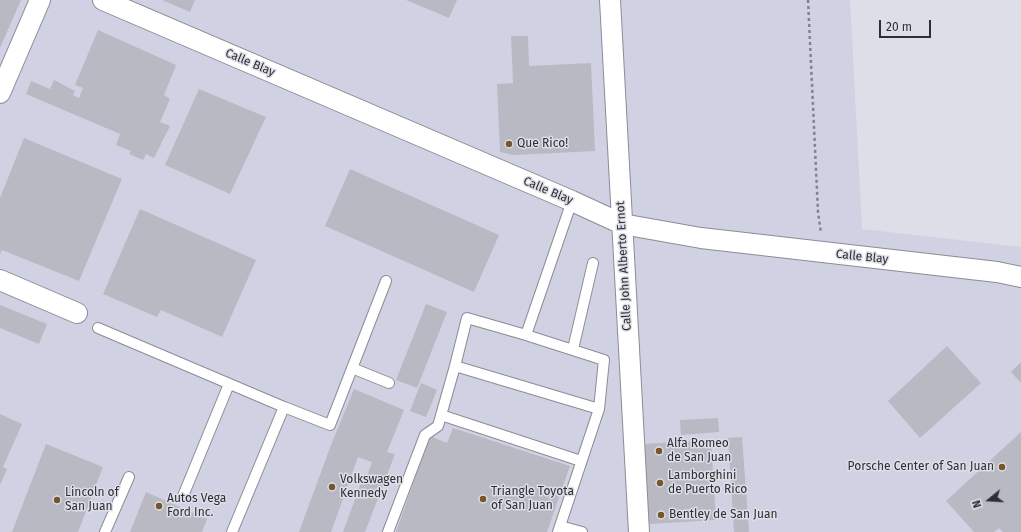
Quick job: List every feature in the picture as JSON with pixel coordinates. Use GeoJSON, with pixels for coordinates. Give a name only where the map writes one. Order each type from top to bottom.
{"type":"FeatureCollection","features":[{"type":"Feature","properties":{"kind":"street"},"geometry":{"type":"LineString","coordinates":[[0,93],[40,0]]}},
{"type":"Feature","properties":{"kind":"street","name":"Calle Blay"},"geometry":{"type":"LineString","coordinates":[[103,0],[572,201],[622,224],[701,238],[997,272],[1021,277]]}},
{"type":"Feature","properties":{"kind":"street","name":"Calle John Alberto Ernot"},"geometry":{"type":"LineString","coordinates":[[610,0],[639,532]]}},
{"type":"Feature","properties":{"kind":"street"},"geometry":{"type":"LineString","coordinates":[[0,280],[77,313]]}},
{"type":"Feature","properties":{"kind":"lane"},"geometry":{"type":"LineString","coordinates":[[526,335],[572,201]]}},
{"type":"Feature","properties":{"kind":"lane"},"geometry":{"type":"LineString","coordinates":[[573,349],[593,263]]}},
{"type":"Feature","properties":{"kind":"lane"},"geometry":{"type":"LineString","coordinates":[[98,328],[330,425],[386,281]]}},
{"type":"Feature","properties":{"kind":"lane"},"geometry":{"type":"LineString","coordinates":[[388,532],[425,435],[438,426],[467,318],[573,349],[604,360],[598,410],[559,529],[582,532]]}},
{"type":"Feature","properties":{"kind":"lane"},"geometry":{"type":"LineString","coordinates":[[455,366],[598,410]]}},
{"type":"Feature","properties":{"kind":"lane"},"geometry":{"type":"LineString","coordinates":[[352,368],[389,383]]}},
{"type":"Feature","properties":{"kind":"lane"},"geometry":{"type":"LineString","coordinates":[[183,496],[229,384]]}},
{"type":"Feature","properties":{"kind":"lane"},"geometry":{"type":"LineString","coordinates":[[232,532],[284,407]]}},
{"type":"Feature","properties":{"kind":"lane"},"geometry":{"type":"LineString","coordinates":[[440,415],[581,461]]}},
{"type":"Feature","properties":{"kind":"lane"},"geometry":{"type":"LineString","coordinates":[[105,532],[129,477]]}},
{"type":"Feature","properties":{"kind":"path"},"geometry":{"type":"LineString","coordinates":[[808,0],[818,212],[823,253]]}},
{"type":"Feature","properties":{"kind":"shaded area"},"geometry":{"type":"Polygon","coordinates":[[[0,0],[850,0],[862,229],[1021,247],[1021,532],[0,532],[0,0]]]}},
{"type":"Feature","properties":{"kind":"building"},"geometry":{"type":"Polygon","coordinates":[[[0,0],[21,0],[0,48],[0,0]]]}},
{"type":"Feature","properties":{"kind":"building"},"geometry":{"type":"Polygon","coordinates":[[[162,0],[195,0],[190,12],[162,0]]]}},
{"type":"Feature","properties":{"kind":"building"},"geometry":{"type":"Polygon","coordinates":[[[406,0],[457,0],[449,18],[406,0]]]}},
{"type":"Feature","properties":{"kind":"building"},"geometry":{"type":"Polygon","coordinates":[[[98,30],[176,65],[164,95],[170,99],[160,122],[170,126],[154,158],[146,154],[143,160],[129,154],[131,151],[116,145],[120,134],[26,94],[31,81],[50,89],[54,80],[75,91],[73,95],[79,98],[83,88],[75,85],[98,30]]]}},
{"type":"Feature","properties":{"kind":"building"},"geometry":{"type":"Polygon","coordinates":[[[511,36],[528,36],[529,66],[591,63],[595,151],[514,155],[500,152],[497,84],[513,83],[511,36]]]}},
{"type":"Feature","properties":{"kind":"building"},"geometry":{"type":"Polygon","coordinates":[[[199,89],[266,117],[230,194],[165,165],[199,89]]]}},
{"type":"Feature","properties":{"kind":"building"},"geometry":{"type":"Polygon","coordinates":[[[24,138],[122,179],[79,281],[2,250],[0,254],[0,198],[24,138]]]}},
{"type":"Feature","properties":{"kind":"building"},"geometry":{"type":"Polygon","coordinates":[[[350,169],[499,235],[474,292],[325,226],[350,169]]]}},
{"type":"Feature","properties":{"kind":"building"},"geometry":{"type":"Polygon","coordinates":[[[140,209],[256,260],[222,337],[161,310],[157,317],[103,294],[140,209]]]}},
{"type":"Feature","properties":{"kind":"building"},"geometry":{"type":"Polygon","coordinates":[[[426,304],[447,312],[417,388],[396,380],[426,304]]]}},
{"type":"Feature","properties":{"kind":"building"},"geometry":{"type":"Polygon","coordinates":[[[0,305],[47,324],[39,344],[0,328],[0,305]]]}},
{"type":"Feature","properties":{"kind":"building"},"geometry":{"type":"Polygon","coordinates":[[[947,346],[981,383],[920,438],[888,401],[947,346]]]}},
{"type":"Feature","properties":{"kind":"building"},"geometry":{"type":"Polygon","coordinates":[[[1021,362],[1021,383],[1011,372],[1021,362]]]}},
{"type":"Feature","properties":{"kind":"building"},"geometry":{"type":"Polygon","coordinates":[[[421,383],[437,390],[426,417],[410,411],[421,383]]]}},
{"type":"Feature","properties":{"kind":"building"},"geometry":{"type":"Polygon","coordinates":[[[354,389],[404,410],[387,452],[395,454],[365,532],[343,532],[364,475],[367,476],[372,462],[358,457],[331,532],[299,532],[331,445],[354,389]]]}},
{"type":"Feature","properties":{"kind":"building"},"geometry":{"type":"Polygon","coordinates":[[[0,414],[22,424],[3,467],[7,469],[0,485],[0,414]]]}},
{"type":"Feature","properties":{"kind":"building"},"geometry":{"type":"Polygon","coordinates":[[[718,418],[719,432],[681,435],[680,420],[718,418]]]}},
{"type":"Feature","properties":{"kind":"building","name":"Triangle Toyota of San Juan"},"geometry":{"type":"Polygon","coordinates":[[[453,428],[570,466],[547,532],[396,532],[430,436],[447,443],[453,428]]]}},
{"type":"Feature","properties":{"kind":"building","name":"Porsche Center of San Juan"},"geometry":{"type":"Polygon","coordinates":[[[1021,432],[1021,532],[1003,532],[999,528],[994,532],[974,532],[946,501],[1021,432]]]}},
{"type":"Feature","properties":{"kind":"building"},"geometry":{"type":"Polygon","coordinates":[[[742,437],[749,532],[734,532],[728,438],[742,437]]]}},
{"type":"Feature","properties":{"kind":"building"},"geometry":{"type":"Polygon","coordinates":[[[711,440],[716,520],[649,524],[644,444],[711,440]]]}},
{"type":"Feature","properties":{"kind":"building","name":"Lincoln of San Juan"},"geometry":{"type":"Polygon","coordinates":[[[46,444],[103,467],[78,532],[12,532],[46,444]]]}},
{"type":"Feature","properties":{"kind":"building","name":"Autos Vega Ford Inc."},"geometry":{"type":"Polygon","coordinates":[[[146,492],[207,519],[202,532],[130,532],[146,492]]]}},
{"type":"Feature","properties":{"kind":"place","name":"Que Rico!"},"geometry":{"type":"Point","coordinates":[509,144]}},
{"type":"Feature","properties":{"kind":"place","name":"Alfa Romeo de San Juan"},"geometry":{"type":"Point","coordinates":[659,451]}},
{"type":"Feature","properties":{"kind":"place","name":"Porsche Center of San Juan"},"geometry":{"type":"Point","coordinates":[1002,467]}},
{"type":"Feature","properties":{"kind":"place","name":"Lamborghini de Puerto Rico"},"geometry":{"type":"Point","coordinates":[660,483]}},
{"type":"Feature","properties":{"kind":"place","name":"Volkswagen Kennedy"},"geometry":{"type":"Point","coordinates":[332,487]}},
{"type":"Feature","properties":{"kind":"place","name":"Triangle Toyota of San Juan"},"geometry":{"type":"Point","coordinates":[483,499]}},
{"type":"Feature","properties":{"kind":"place","name":"Lincoln of San Juan"},"geometry":{"type":"Point","coordinates":[57,500]}},
{"type":"Feature","properties":{"kind":"place","name":"Autos Vega Ford Inc."},"geometry":{"type":"Point","coordinates":[159,506]}},
{"type":"Feature","properties":{"kind":"place","name":"Bentley de San Juan"},"geometry":{"type":"Point","coordinates":[661,515]}}]}
